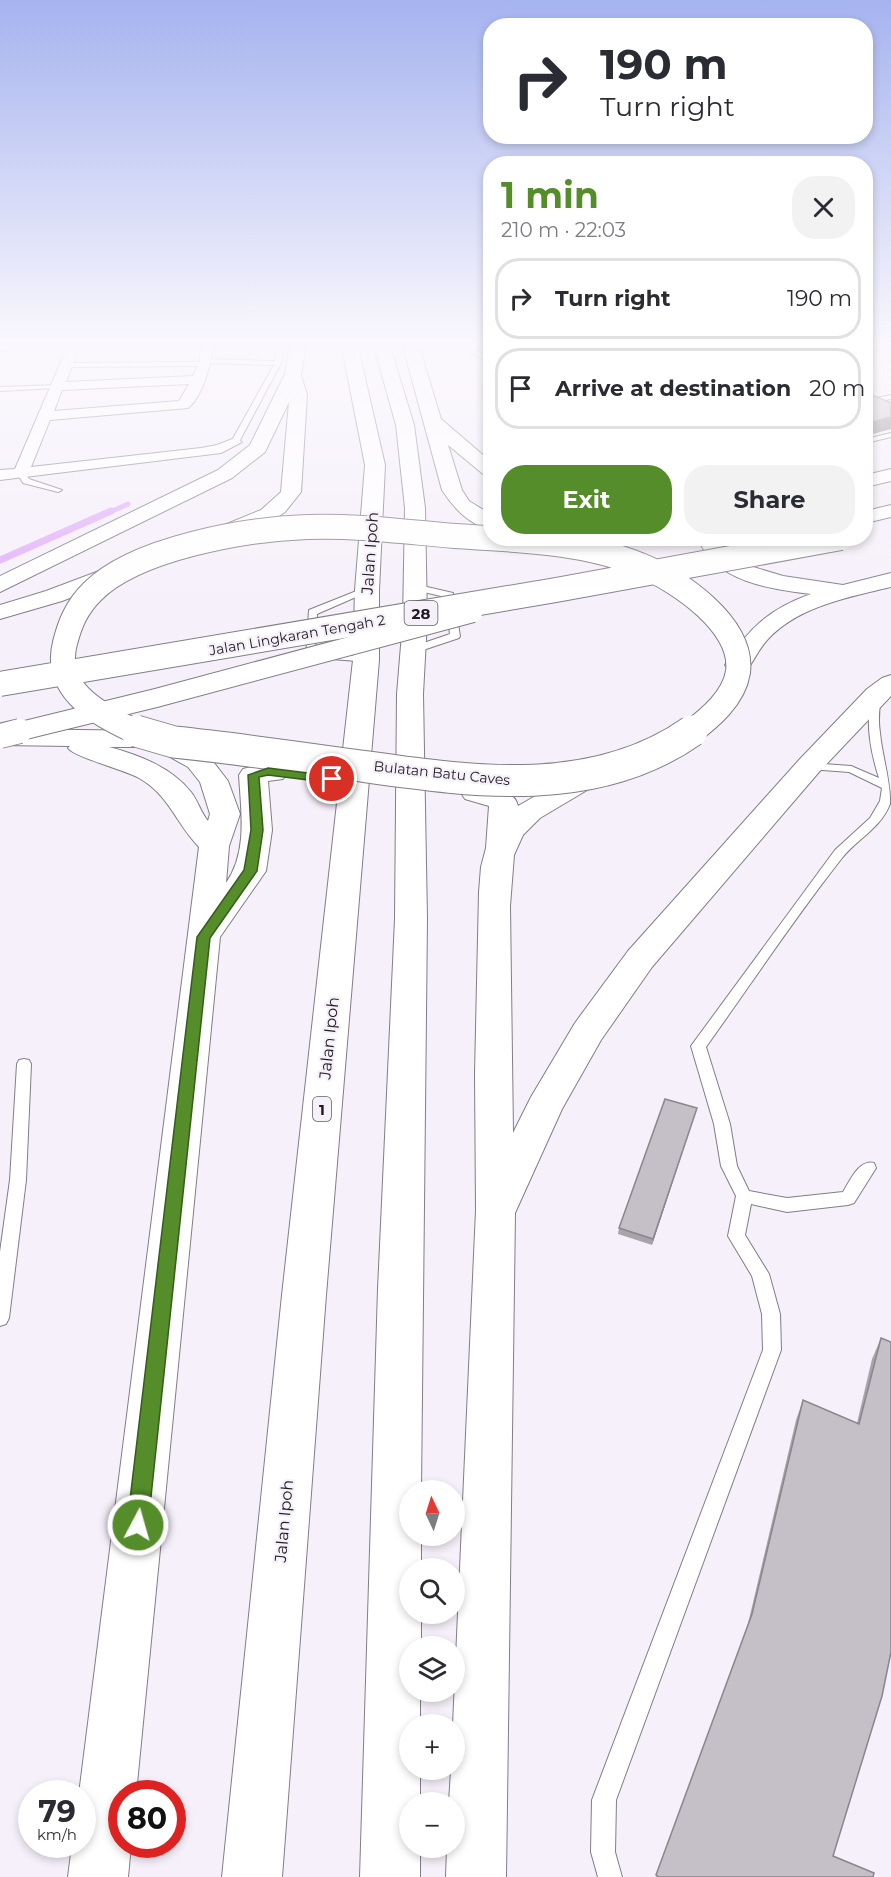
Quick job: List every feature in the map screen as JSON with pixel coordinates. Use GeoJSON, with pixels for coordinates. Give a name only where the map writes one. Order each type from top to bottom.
{"type":"FeatureCollection","features":[{"type":"Feature","properties":{"kind":"highway"},"geometry":{"type":"LineString","coordinates":[[0,585],[225,474],[258,448],[264,431]]}},
{"type":"Feature","properties":{"kind":"highway"},"geometry":{"type":"LineString","coordinates":[[215,537],[266,516],[282,504],[291,492],[295,431]]}},
{"type":"Feature","properties":{"kind":"highway","name":"Jalan Ipoh"},"geometry":{"type":"LineString","coordinates":[[252,1877],[304,1295],[366,660],[367,590],[375,465],[368,431]]}},
{"type":"Feature","properties":{"kind":"highway"},"geometry":{"type":"LineString","coordinates":[[390,1877],[400,1301],[411,920],[410,694],[413,650],[415,508],[406,431]]}},
{"type":"Feature","properties":{"kind":"highway"},"geometry":{"type":"LineString","coordinates":[[435,431],[452,490],[462,505],[483,518]]}},
{"type":"Feature","properties":{"kind":"highway"},"geometry":{"type":"LineString","coordinates":[[443,431],[483,464]]}},
{"type":"Feature","properties":{"kind":"highway"},"geometry":{"type":"LineString","coordinates":[[873,467],[891,463]]}},
{"type":"Feature","properties":{"kind":"highway"},"geometry":{"type":"LineString","coordinates":[[873,479],[891,475]]}},
{"type":"Feature","properties":{"kind":"highway"},"geometry":{"type":"LineString","coordinates":[[873,515],[891,511]]}},
{"type":"Feature","properties":{"kind":"highway","name":"Bulatan Batu Caves"},"geometry":{"type":"LineString","coordinates":[[483,537],[307,527],[215,537],[171,549],[134,565],[101,584],[81,603],[68,623],[63,640],[63,670],[77,696],[93,709],[156,739],[478,779],[507,781],[594,774],[633,762],[703,726],[732,689],[738,665],[734,646],[715,616],[676,584],[640,565],[565,546]]}},
{"type":"Feature","properties":{"kind":"highway"},"geometry":{"type":"LineString","coordinates":[[873,532],[891,528]]}},
{"type":"Feature","properties":{"kind":"highway","name":"Jalan Lingkaran Tengah 2"},"geometry":{"type":"LineString","coordinates":[[0,664],[261,623],[708,546]]}},
{"type":"Feature","properties":{"kind":"highway"},"geometry":{"type":"LineString","coordinates":[[712,546],[715,555],[749,575],[784,585],[849,591]]}},
{"type":"Feature","properties":{"kind":"highway","name":"Jalan Lingkaran Tengah 2"},"geometry":{"type":"LineString","coordinates":[[0,684],[50,678],[556,591],[798,546]]}},
{"type":"Feature","properties":{"kind":"highway"},"geometry":{"type":"LineString","coordinates":[[0,612],[54,596],[134,565]]}},
{"type":"Feature","properties":{"kind":"highway"},"geometry":{"type":"LineString","coordinates":[[738,665],[750,645],[765,628],[786,614],[809,602],[891,580]]}},
{"type":"Feature","properties":{"kind":"highway"},"geometry":{"type":"LineString","coordinates":[[495,1213],[544,1107],[588,1032],[640,959],[809,766],[884,689]]}},
{"type":"Feature","properties":{"kind":"highway"},"geometry":{"type":"LineString","coordinates":[[37,735],[98,752],[144,770],[164,782],[181,799],[191,820],[214,846]]}},
{"type":"Feature","properties":{"kind":"highway"},"geometry":{"type":"LineString","coordinates":[[0,736],[156,739],[198,761],[214,781],[225,814],[214,846],[98,1877]]}},
{"type":"Feature","properties":{"kind":"highway"},"geometry":{"type":"LineString","coordinates":[[204,937],[250,871],[257,830],[254,775],[263,772],[475,793],[497,798],[504,803],[496,882],[492,1068],[495,1213],[476,1877]]}},
{"type":"Feature","properties":{"kind":"highway"},"geometry":{"type":"LineString","coordinates":[[501,847],[528,810],[594,774]]}},
{"type":"Feature","properties":{"kind":"street"},"geometry":{"type":"LineString","coordinates":[[21,473],[38,431]]}},
{"type":"Feature","properties":{"kind":"street"},"geometry":{"type":"LineString","coordinates":[[0,475],[201,452],[221,449],[235,442]]}},
{"type":"Feature","properties":{"kind":"street"},"geometry":{"type":"LineString","coordinates":[[0,736],[156,698],[556,591]]}},
{"type":"Feature","properties":{"kind":"lane"},"geometry":{"type":"LineString","coordinates":[[235,442],[243,431]]}},
{"type":"Feature","properties":{"kind":"lane"},"geometry":{"type":"LineString","coordinates":[[873,439],[891,435]]}},
{"type":"Feature","properties":{"kind":"lane"},"geometry":{"type":"LineString","coordinates":[[21,473],[26,481],[58,490]]}},
{"type":"Feature","properties":{"kind":"lane"},"geometry":{"type":"LineString","coordinates":[[366,660],[310,655],[312,612],[367,590]]}},
{"type":"Feature","properties":{"kind":"lane"},"geometry":{"type":"LineString","coordinates":[[610,1877],[603,1852],[604,1800],[772,1350],[771,1314],[760,1274],[736,1236],[744,1196],[729,1166],[722,1124],[698,1046],[839,853],[875,820],[886,801],[888,786],[878,757],[873,715],[884,689]]}},
{"type":"Feature","properties":{"kind":"lane"},"geometry":{"type":"LineString","coordinates":[[809,766],[851,769],[888,786]]}},
{"type":"Feature","properties":{"kind":"lane"},"geometry":{"type":"LineString","coordinates":[[0,1318],[18,1180],[24,1064]]}},
{"type":"Feature","properties":{"kind":"lane"},"geometry":{"type":"LineString","coordinates":[[744,1196],[787,1205],[848,1198],[868,1168]]}},
{"type":"Feature","properties":{"kind":"building"},"geometry":{"type":"Polygon","coordinates":[[[665,1099],[697,1108],[653,1239],[619,1228],[665,1099]]]}},
{"type":"Feature","properties":{"kind":"building"},"geometry":{"type":"Polygon","coordinates":[[[881,1338],[891,1342],[891,1652],[882,1696],[833,1856],[874,1873],[873,1877],[659,1877],[656,1875],[752,1614],[803,1400],[859,1424],[881,1338]]]}},
{"type":"Feature","properties":{"kind":"waterway"},"geometry":{"type":"LineString","coordinates":[[108,513],[128,504]]}},
{"type":"Feature","properties":{"kind":"waterway"},"geometry":{"type":"LineString","coordinates":[[0,560],[111,511]]}},
{"type":"Feature","properties":{"kind":"route"},"geometry":{"type":"LineString","coordinates":[[138,1525],[204,937],[250,871],[257,830],[254,775],[268,772],[332,779]]}}]}
